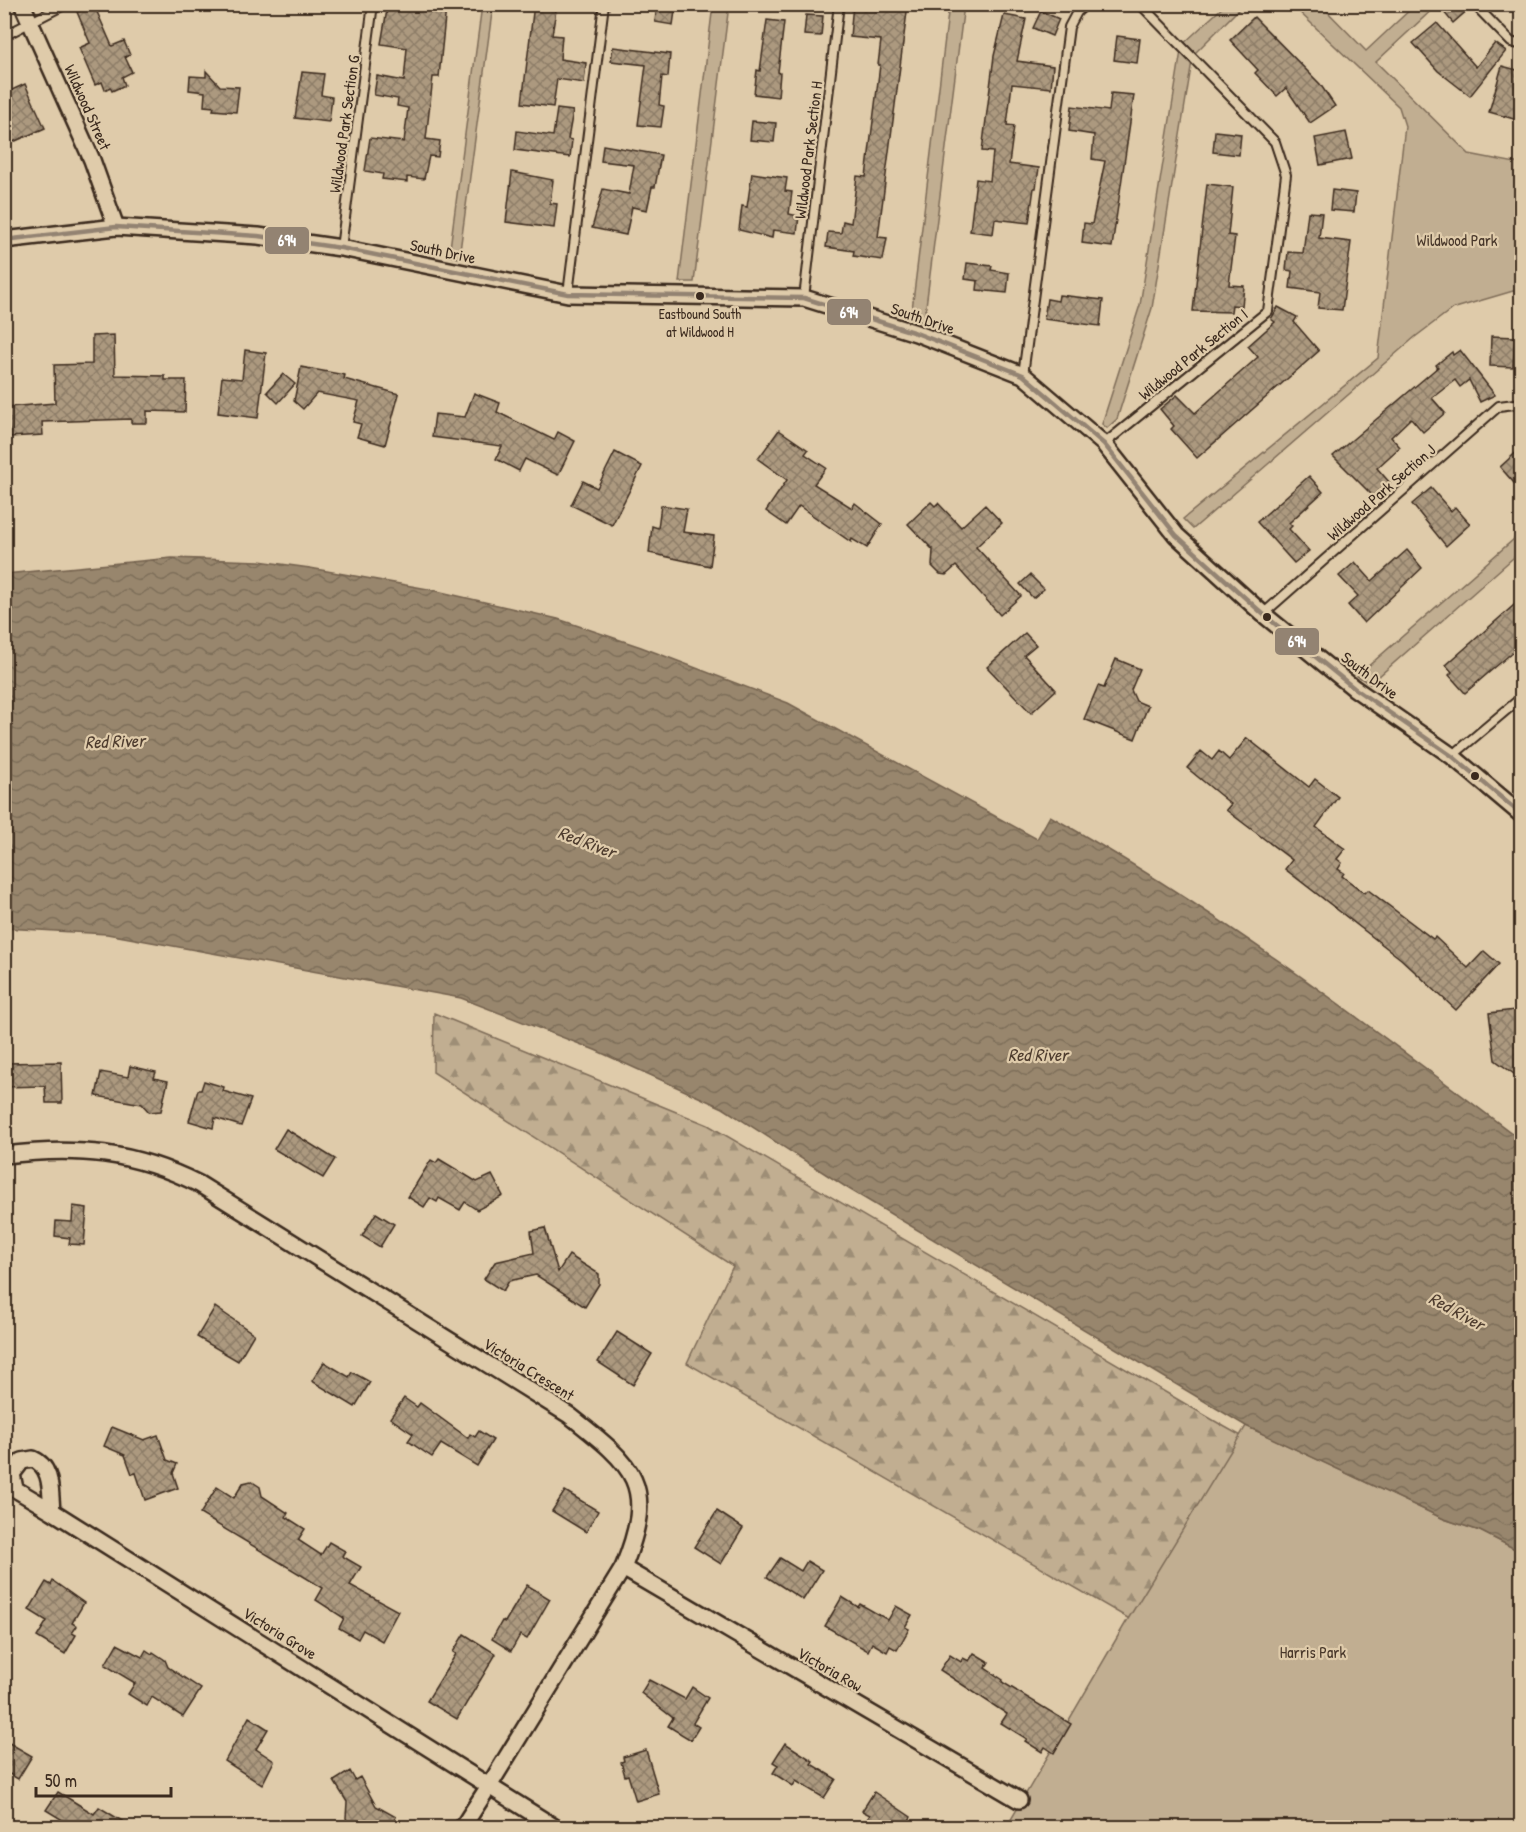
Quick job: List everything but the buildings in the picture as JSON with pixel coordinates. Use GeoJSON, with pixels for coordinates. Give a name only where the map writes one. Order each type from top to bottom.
{"type":"FeatureCollection","features":[{"type":"Feature","properties":{"kind":"street","name":"Wildwood Street"},"geometry":{"type":"LineString","coordinates":[[22,4],[92,160],[116,227]]}},
{"type":"Feature","properties":{"kind":"street","name":"South Drive"},"geometry":{"type":"LineString","coordinates":[[4,240],[116,227],[258,236],[341,248],[568,294],[804,298],[915,333],[1023,375],[1104,444],[1176,535],[1263,614],[1354,688],[1452,756],[1521,815]]}},
{"type":"Feature","properties":{"kind":"street","name":"Victoria Crescent"},"geometry":{"type":"LineString","coordinates":[[4,1155],[81,1150],[142,1160],[171,1169],[199,1184],[569,1415],[621,1459],[633,1478],[640,1498],[641,1516],[624,1568],[462,1827]]}},
{"type":"Feature","properties":{"kind":"street","name":"Victoria Grove"},"geometry":{"type":"LineString","coordinates":[[52,1511],[489,1786]]}},
{"type":"Feature","properties":{"kind":"street","name":"Victoria Row"},"geometry":{"type":"LineString","coordinates":[[624,1568],[1019,1800]]}},
{"type":"Feature","properties":{"kind":"street"},"geometry":{"type":"LineString","coordinates":[[489,1786],[556,1827]]}},
{"type":"Feature","properties":{"kind":"lane"},"geometry":{"type":"LineString","coordinates":[[4,36],[66,4]]}},
{"type":"Feature","properties":{"kind":"lane","name":"Wildwood Park Section G"},"geometry":{"type":"LineString","coordinates":[[341,248],[373,4]]}},
{"type":"Feature","properties":{"kind":"lane"},"geometry":{"type":"LineString","coordinates":[[568,294],[604,4]]}},
{"type":"Feature","properties":{"kind":"lane","name":"Wildwood Park Section H"},"geometry":{"type":"LineString","coordinates":[[804,298],[839,4]]}},
{"type":"Feature","properties":{"kind":"lane"},"geometry":{"type":"LineString","coordinates":[[1023,375],[1069,27],[1077,12],[1086,4]]}},
{"type":"Feature","properties":{"kind":"lane","name":"Wildwood Park Section I"},"geometry":{"type":"LineString","coordinates":[[1104,444],[1268,311],[1286,175],[1275,142],[1140,4]]}},
{"type":"Feature","properties":{"kind":"lane"},"geometry":{"type":"LineString","coordinates":[[1474,4],[1511,42],[1521,45]]}},
{"type":"Feature","properties":{"kind":"lane","name":"Wildwood Park Section J"},"geometry":{"type":"LineString","coordinates":[[1263,614],[1499,406],[1521,403]]}},
{"type":"Feature","properties":{"kind":"lane"},"geometry":{"type":"LineString","coordinates":[[1452,756],[1521,697]]}},
{"type":"Feature","properties":{"kind":"green space"},"geometry":{"type":"Polygon","coordinates":[[[482,5],[493,5],[459,258],[449,256],[482,5]]]}},
{"type":"Feature","properties":{"kind":"green space"},"geometry":{"type":"Polygon","coordinates":[[[713,5],[729,5],[694,282],[679,282],[713,5]]]}},
{"type":"Feature","properties":{"kind":"green space"},"geometry":{"type":"Polygon","coordinates":[[[949,5],[964,5],[924,322],[911,318],[949,5]]]}},
{"type":"Feature","properties":{"kind":"green space"},"geometry":{"type":"Polygon","coordinates":[[[1225,5],[1243,5],[1193,55],[1152,308],[1117,419],[1107,428],[1102,424],[1140,305],[1182,45],[1225,5]]]}},
{"type":"Feature","properties":{"kind":"green space","name":"Wildwood Park"},"geometry":{"type":"Polygon","coordinates":[[[1292,5],[1321,5],[1366,51],[1415,5],[1437,5],[1376,62],[1469,154],[1521,164],[1521,293],[1513,291],[1452,309],[1415,337],[1193,529],[1183,519],[1378,358],[1405,126],[1399,107],[1292,5]]]}},
{"type":"Feature","properties":{"kind":"green space"},"geometry":{"type":"Polygon","coordinates":[[[1521,533],[1521,551],[1370,684],[1357,676],[1521,533]]]}},
{"type":"Feature","properties":{"kind":"green space"},"geometry":{"type":"Polygon","coordinates":[[[434,1013],[708,1125],[1225,1427],[1419,1535],[1521,1596],[1521,1827],[1149,1827],[1133,1621],[687,1363],[733,1266],[433,1072],[434,1013]]]}},
{"type":"Feature","properties":{"kind":"green space","name":"Harris Park"},"geometry":{"type":"Polygon","coordinates":[[[1246,1426],[1444,1519],[1480,1531],[1521,1552],[1521,1823],[1511,1828],[1006,1828],[1125,1624],[1246,1426]]]}},
{"type":"Feature","properties":{"kind":"water","name":"Red River"},"geometry":{"type":"Polygon","coordinates":[[[172,558],[259,561],[310,568],[428,589],[558,619],[641,647],[788,703],[1037,839],[1050,816],[1112,852],[1233,929],[1349,1011],[1521,1140],[1521,1552],[1480,1531],[1444,1519],[1246,1426],[849,1189],[723,1108],[595,1050],[461,998],[107,934],[5,928],[5,574],[172,558]]]}},
{"type":"Feature","properties":{"kind":"transit line","name":"694"},"geometry":{"type":"LineString","coordinates":[[4,240],[116,227],[258,236],[341,248],[568,294],[804,298],[916,333],[1023,375],[1104,444],[1176,535],[1263,614],[1354,688],[1452,756],[1522,815]]}},
{"type":"Feature","properties":{"kind":"place","name":"Eastbound South at Wildwood H"},"geometry":{"type":"Point","coordinates":[700,296]}}]}
